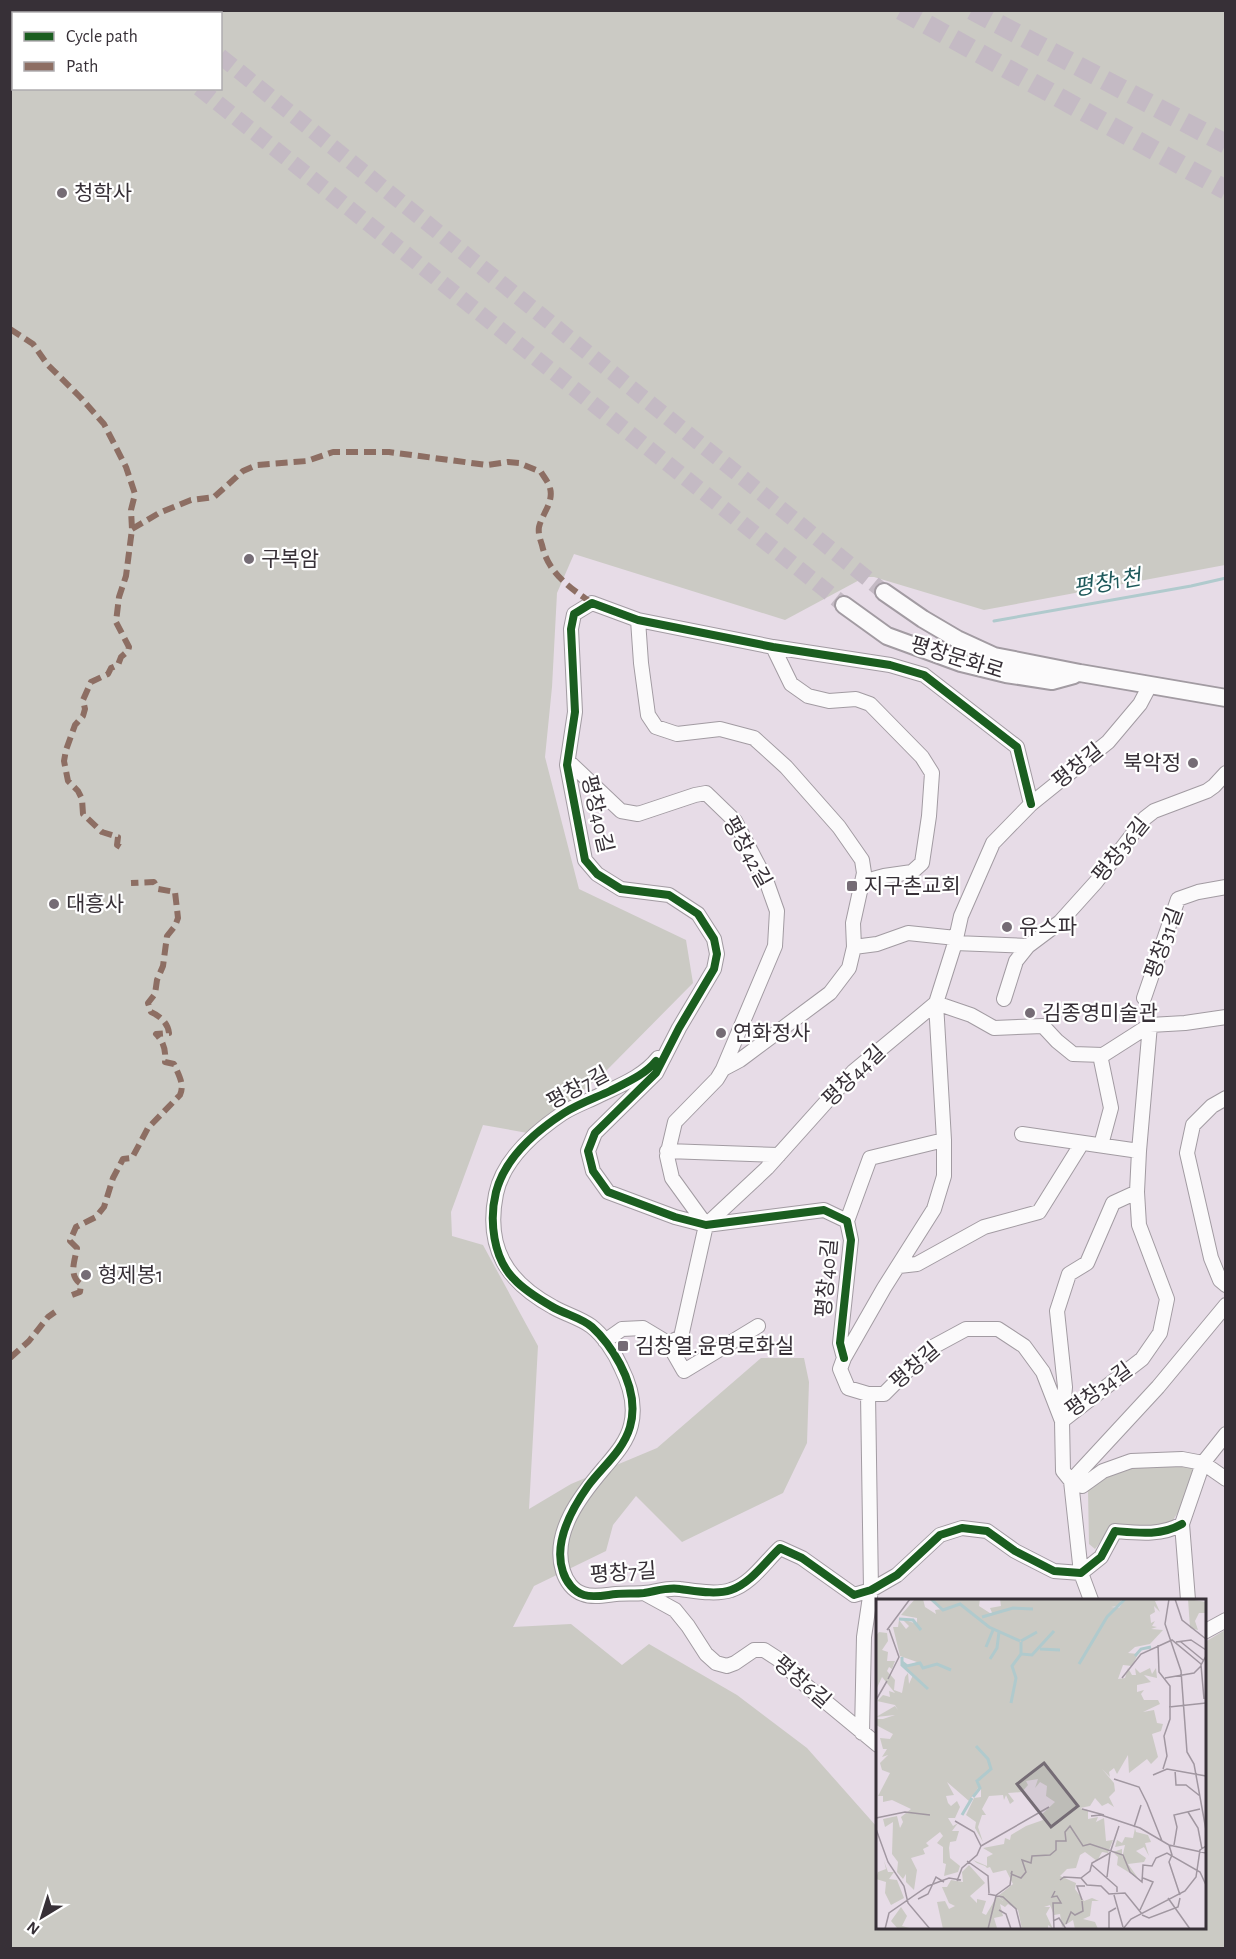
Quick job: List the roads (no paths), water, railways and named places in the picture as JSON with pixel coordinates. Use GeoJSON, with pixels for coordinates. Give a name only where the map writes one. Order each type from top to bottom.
{"type":"FeatureCollection","features":[{"type":"Feature","properties":{"kind":"main road","name":"평창문화로"},"geometry":{"type":"LineString","coordinates":[[884,592],[923,620],[994,656],[1080,674],[1226,698]]}},
{"type":"Feature","properties":{"kind":"main road","name":"평창문화로"},"geometry":{"type":"LineString","coordinates":[[844,605],[887,636],[961,663],[1006,674],[1052,681],[1080,674]]}},
{"type":"Feature","properties":{"kind":"street","name":"평창40길"},"geometry":{"type":"LineString","coordinates":[[844,1358],[840,1343],[851,1240],[847,1221],[824,1210],[706,1225],[675,1217],[608,1192],[593,1172],[588,1151],[595,1132],[656,1073],[679,1028],[714,969],[717,954],[714,939],[698,914],[669,896],[621,889],[597,874],[585,860],[567,765],[575,712],[571,629],[574,614],[592,603],[638,620],[773,647],[890,665],[924,675],[1017,747],[1031,804]]}},
{"type":"Feature","properties":{"kind":"street","name":"평창42길"},"geometry":{"type":"LineString","coordinates":[[638,620],[648,715],[656,727],[677,734],[720,729],[754,738],[786,766],[839,827],[862,860],[864,873],[853,923],[854,947],[849,968],[830,993],[740,1060],[723,1069]]}},
{"type":"Feature","properties":{"kind":"street"},"geometry":{"type":"LineString","coordinates":[[773,647],[791,684],[808,696],[829,701],[856,699],[870,704],[922,757],[932,773],[922,863],[912,873],[884,876],[862,882]]}},
{"type":"Feature","properties":{"kind":"street","name":"평창길"},"geometry":{"type":"LineString","coordinates":[[1091,1599],[1081,1573],[1071,1480],[1063,1471],[1062,1421],[1043,1372],[1024,1346],[998,1329],[966,1329],[929,1349],[884,1394],[868,1394],[848,1388],[840,1369],[844,1358],[934,1209],[944,1176],[936,1003],[956,940],[961,916],[993,843],[1031,804],[1108,742],[1140,704],[1150,685]]}},
{"type":"Feature","properties":{"kind":"street","name":"평창42길"},"geometry":{"type":"LineString","coordinates":[[568,761],[621,811],[638,814],[706,793],[735,821],[766,880],[777,911],[775,946],[723,1069],[717,1079],[675,1122],[667,1151],[672,1178],[706,1225]]}},
{"type":"Feature","properties":{"kind":"street","name":"평창36길"},"geometry":{"type":"LineString","coordinates":[[1004,999],[1016,961],[1028,946],[1060,922],[1096,882],[1145,818],[1154,811],[1207,791],[1226,773]]}},
{"type":"Feature","properties":{"kind":"street","name":"평창31길"},"geometry":{"type":"LineString","coordinates":[[1144,998],[1178,899],[1198,892],[1226,887]]}},
{"type":"Feature","properties":{"kind":"street"},"geometry":{"type":"LineString","coordinates":[[854,947],[877,944],[908,933],[1028,946]]}},
{"type":"Feature","properties":{"kind":"street"},"geometry":{"type":"LineString","coordinates":[[936,1003],[971,1015],[994,1028],[1043,1026],[1073,1054],[1103,1055],[1150,1025],[1226,1017]]}},
{"type":"Feature","properties":{"kind":"street","name":"평창44길"},"geometry":{"type":"LineString","coordinates":[[706,1225],[779,1155],[853,1072],[936,1003]]}},
{"type":"Feature","properties":{"kind":"street","name":"평창34길"},"geometry":{"type":"LineString","coordinates":[[1062,1421],[1142,1359],[1160,1333],[1167,1299],[1139,1225],[1137,1192],[1150,1025]]}},
{"type":"Feature","properties":{"kind":"street","name":"평창7길"},"geometry":{"type":"LineString","coordinates":[[679,1028],[653,1065],[630,1081],[564,1112],[527,1141],[504,1172],[496,1192],[493,1217],[495,1240],[504,1265],[513,1278],[552,1307],[591,1326],[620,1363],[629,1383],[632,1403],[631,1425],[624,1443],[587,1487],[571,1513],[561,1547],[560,1562],[563,1575],[570,1586],[586,1595],[644,1593],[668,1588],[700,1592],[730,1590],[741,1585],[780,1548],[802,1558],[854,1595],[871,1590]]}},
{"type":"Feature","properties":{"kind":"street"},"geometry":{"type":"LineString","coordinates":[[1100,1055],[1111,1108],[1101,1145]]}},
{"type":"Feature","properties":{"kind":"street"},"geometry":{"type":"LineString","coordinates":[[1226,1098],[1212,1106],[1193,1125],[1187,1153],[1211,1257],[1220,1280],[1226,1285]]}},
{"type":"Feature","properties":{"kind":"street"},"geometry":{"type":"LineString","coordinates":[[1022,1134],[1139,1151]]}},
{"type":"Feature","properties":{"kind":"street"},"geometry":{"type":"LineString","coordinates":[[847,1221],[870,1158],[944,1140]]}},
{"type":"Feature","properties":{"kind":"street"},"geometry":{"type":"LineString","coordinates":[[899,1266],[916,1264],[984,1227],[1039,1212],[1082,1143]]}},
{"type":"Feature","properties":{"kind":"street"},"geometry":{"type":"LineString","coordinates":[[667,1151],[779,1155]]}},
{"type":"Feature","properties":{"kind":"street","name":"평창34길"},"geometry":{"type":"LineString","coordinates":[[1062,1421],[1065,1387],[1057,1311],[1069,1274],[1087,1263],[1113,1203],[1137,1192]]}},
{"type":"Feature","properties":{"kind":"street"},"geometry":{"type":"LineString","coordinates":[[668,1343],[681,1337],[706,1225]]}},
{"type":"Feature","properties":{"kind":"street"},"geometry":{"type":"LineString","coordinates":[[1226,1305],[1158,1387],[1071,1480],[1082,1486],[1103,1471],[1131,1461],[1182,1459],[1203,1463],[1226,1479]]}},
{"type":"Feature","properties":{"kind":"street"},"geometry":{"type":"LineString","coordinates":[[605,1341],[622,1329],[643,1329],[668,1343],[684,1371],[758,1326]]}},
{"type":"Feature","properties":{"kind":"street","name":"평창길"},"geometry":{"type":"LineString","coordinates":[[868,1394],[871,1590]]}},
{"type":"Feature","properties":{"kind":"street"},"geometry":{"type":"LineString","coordinates":[[1188,1599],[1182,1524],[1203,1463],[1226,1434]]}},
{"type":"Feature","properties":{"kind":"street"},"geometry":{"type":"LineString","coordinates":[[862,1734],[864,1637],[871,1590],[897,1575],[940,1535],[963,1527],[987,1531],[1015,1551],[1054,1571],[1081,1573],[1101,1557],[1115,1531],[1142,1534],[1171,1530],[1182,1524]]}},
{"type":"Feature","properties":{"kind":"street","name":"평창6길"},"geometry":{"type":"LineString","coordinates":[[644,1593],[675,1610],[706,1654],[716,1664],[727,1666],[754,1650],[764,1650],[781,1661],[803,1683],[876,1744]]}},
{"type":"Feature","properties":{"kind":"street"},"geometry":{"type":"LineString","coordinates":[[1206,1631],[1226,1620]]}},
{"type":"Feature","properties":{"kind":"waterway","name":"평창1천"},"geometry":{"type":"LineString","coordinates":[[994,621],[1226,578]]}},
{"type":"Feature","properties":{"kind":"tunnel"},"geometry":{"type":"LineString","coordinates":[[901,10],[1226,190]]}},
{"type":"Feature","properties":{"kind":"tunnel"},"geometry":{"type":"LineString","coordinates":[[972,10],[1226,144]]}},
{"type":"Feature","properties":{"kind":"tunnel"},"geometry":{"type":"LineString","coordinates":[[222,58],[884,592]]}},
{"type":"Feature","properties":{"kind":"tunnel"},"geometry":{"type":"LineString","coordinates":[[201,90],[844,605]]}},
{"type":"Feature","properties":{"kind":"place","name":"청학사"},"geometry":{"type":"Point","coordinates":[62,193]}},
{"type":"Feature","properties":{"kind":"place","name":"구복암"},"geometry":{"type":"Point","coordinates":[249,559]}},
{"type":"Feature","properties":{"kind":"place","name":"북악정"},"geometry":{"type":"Point","coordinates":[1193,763]}},
{"type":"Feature","properties":{"kind":"place","name":"지구촌교회"},"geometry":{"type":"Point","coordinates":[852,886]}},
{"type":"Feature","properties":{"kind":"place","name":"대흥사"},"geometry":{"type":"Point","coordinates":[54,904]}},
{"type":"Feature","properties":{"kind":"place","name":"유스파"},"geometry":{"type":"Point","coordinates":[1007,927]}},
{"type":"Feature","properties":{"kind":"place","name":"김종영미술관"},"geometry":{"type":"Point","coordinates":[1030,1013]}},
{"type":"Feature","properties":{"kind":"place","name":"연화정사"},"geometry":{"type":"Point","coordinates":[721,1033]}},
{"type":"Feature","properties":{"kind":"place","name":"형제봉1"},"geometry":{"type":"Point","coordinates":[86,1275]}},
{"type":"Feature","properties":{"kind":"place","name":"김창열.윤명로화실"},"geometry":{"type":"Point","coordinates":[623,1346]}}]}
